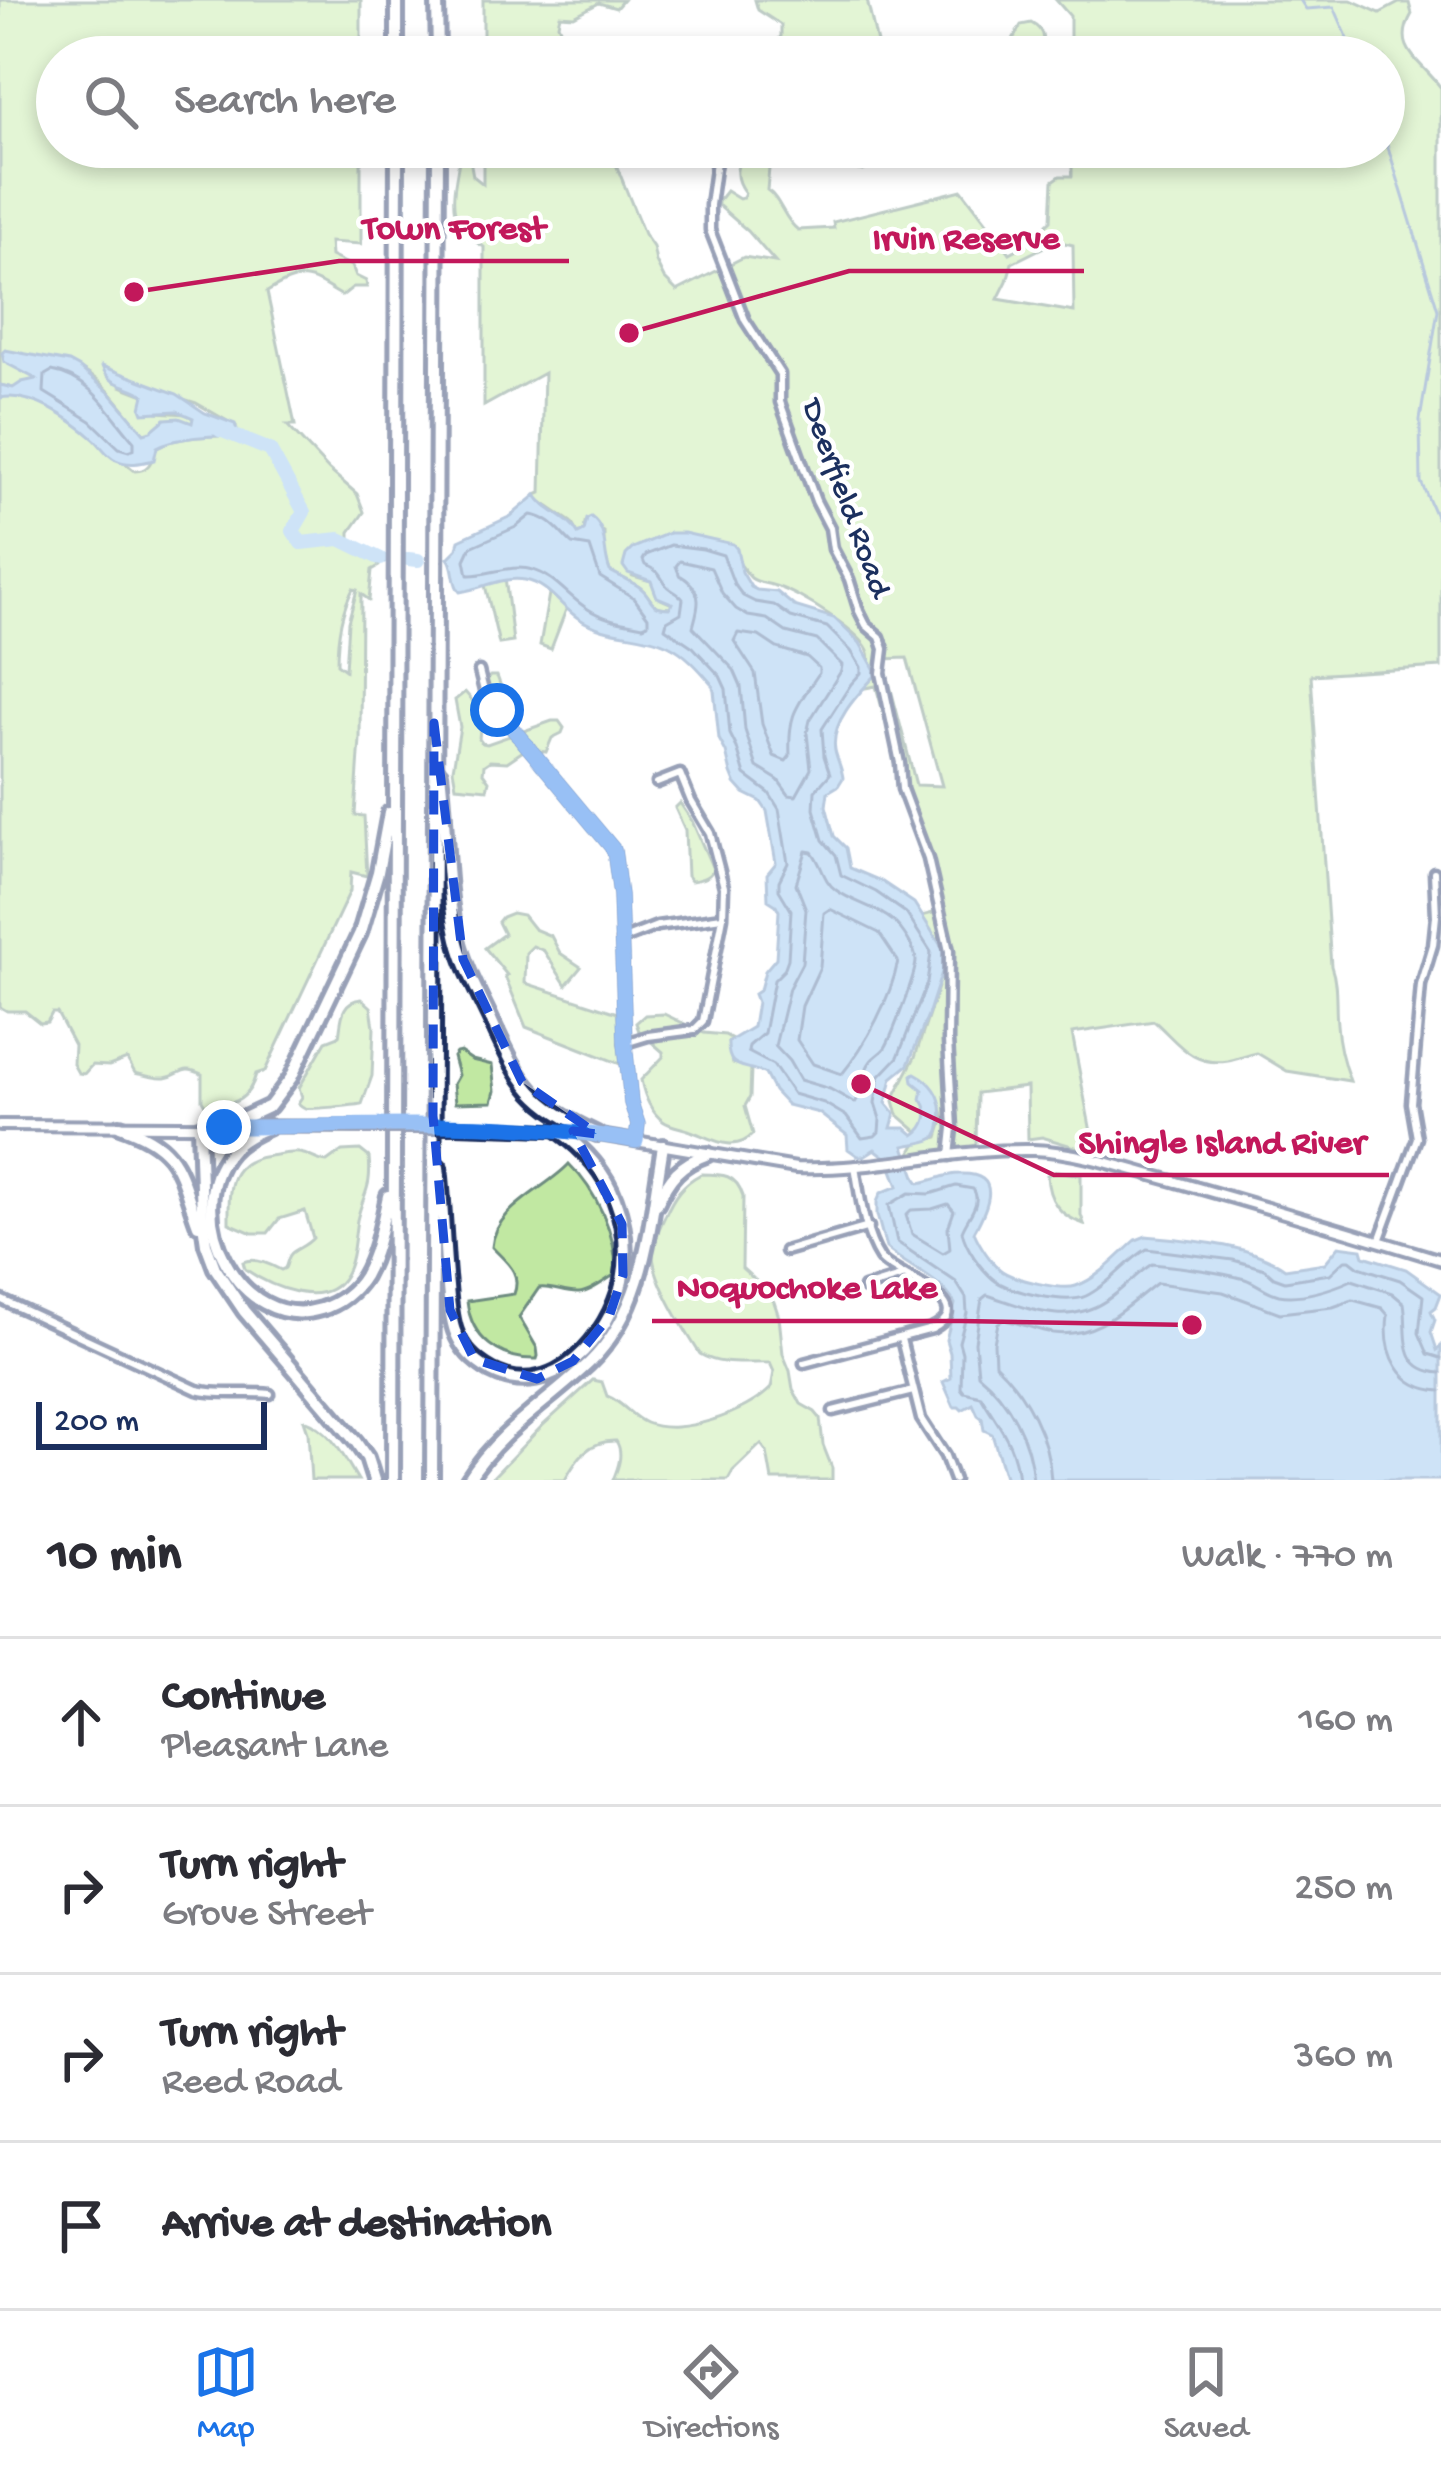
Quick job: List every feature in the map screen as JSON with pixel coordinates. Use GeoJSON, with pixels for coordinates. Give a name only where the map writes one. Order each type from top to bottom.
{"type":"FeatureCollection","features":[{"type":"Feature","properties":{"kind":"highway"},"geometry":{"type":"LineString","coordinates":[[398,0],[398,36]]}},
{"type":"Feature","properties":{"kind":"highway"},"geometry":{"type":"LineString","coordinates":[[437,0],[438,36]]}},
{"type":"Feature","properties":{"kind":"highway"},"geometry":{"type":"LineString","coordinates":[[393,1480],[398,168]]}},
{"type":"Feature","properties":{"kind":"highway"},"geometry":{"type":"LineString","coordinates":[[432,1480],[438,168]]}},
{"type":"Feature","properties":{"kind":"highway"},"geometry":{"type":"LineString","coordinates":[[434,723],[451,899],[467,968],[522,1082],[554,1113],[597,1134]]}},
{"type":"Feature","properties":{"kind":"highway"},"geometry":{"type":"LineString","coordinates":[[224,1127],[262,1111],[281,1095],[329,1001],[375,887],[394,780]]}},
{"type":"Feature","properties":{"kind":"highway"},"geometry":{"type":"LineString","coordinates":[[434,1116],[454,1329],[474,1359],[515,1379],[551,1374],[581,1354],[609,1317],[623,1276],[624,1235],[613,1193],[590,1157],[558,1130]]}},
{"type":"Feature","properties":{"kind":"highway"},"geometry":{"type":"LineString","coordinates":[[120,1126],[155,1140],[170,1156],[228,1289],[356,1442],[374,1480]]}},
{"type":"Feature","properties":{"kind":"highway"},"geometry":{"type":"LineString","coordinates":[[199,1127],[206,1244]]}},
{"type":"Feature","properties":{"kind":"highway"},"geometry":{"type":"LineString","coordinates":[[269,1127],[226,1157],[216,1179],[212,1208],[227,1266],[245,1290],[272,1307],[318,1310],[338,1302],[356,1286],[376,1247],[394,1169]]}},
{"type":"Feature","properties":{"kind":"highway"},"geometry":{"type":"LineString","coordinates":[[468,1480],[501,1438],[587,1365],[617,1328],[638,1282],[662,1146]]}},
{"type":"Feature","properties":{"kind":"highway"},"geometry":{"type":"LineString","coordinates":[[651,1217],[676,1171],[707,1154]]}},
{"type":"Feature","properties":{"kind":"street","name":"Deerfield Road"},"geometry":{"type":"LineString","coordinates":[[715,168],[710,230],[745,320],[780,374],[780,402],[830,528],[833,549],[866,625],[880,637],[884,649],[881,674],[902,789],[928,859],[949,951],[950,1156]]}},
{"type":"Feature","properties":{"kind":"street"},"geometry":{"type":"LineString","coordinates":[[479,671],[485,695],[614,850],[636,1141]]}},
{"type":"Feature","properties":{"kind":"street"},"geometry":{"type":"LineString","coordinates":[[625,1043],[694,1030],[703,1021],[723,917],[724,887],[710,833],[680,773],[657,783]]}},
{"type":"Feature","properties":{"kind":"street"},"geometry":{"type":"LineString","coordinates":[[1379,1241],[1417,1138],[1411,1103],[1420,985],[1436,916],[1434,872]]}},
{"type":"Feature","properties":{"kind":"street"},"geometry":{"type":"LineString","coordinates":[[621,940],[657,926],[723,917]]}},
{"type":"Feature","properties":{"kind":"street"},"geometry":{"type":"LineString","coordinates":[[0,1125],[558,1130],[827,1169],[1029,1150],[1073,1155],[1441,1260]]}},
{"type":"Feature","properties":{"kind":"street"},"geometry":{"type":"LineString","coordinates":[[804,1364],[936,1328],[947,1310],[932,1289],[883,1261],[869,1228],[855,1166]]}},
{"type":"Feature","properties":{"kind":"street"},"geometry":{"type":"LineString","coordinates":[[785,1251],[869,1228]]}},
{"type":"Feature","properties":{"kind":"street"},"geometry":{"type":"LineString","coordinates":[[864,1288],[903,1276]]}},
{"type":"Feature","properties":{"kind":"street"},"geometry":{"type":"LineString","coordinates":[[0,1299],[197,1390],[271,1394]]}},
{"type":"Feature","properties":{"kind":"street"},"geometry":{"type":"LineString","coordinates":[[901,1337],[923,1424],[945,1456],[954,1480]]}},
{"type":"Feature","properties":{"kind":"street"},"geometry":{"type":"LineString","coordinates":[[833,1411],[913,1391]]}},
{"type":"Feature","properties":{"kind":"highlighted area"},"geometry":{"type":"Polygon","coordinates":[[[434,723],[463,959],[522,1082],[597,1134],[573,1131],[622,1224],[623,1275],[609,1317],[573,1361],[537,1379],[474,1359],[450,1310],[433,1116],[434,723]]]}},
{"type":"Feature","properties":{"kind":"green space"},"geometry":{"type":"Polygon","coordinates":[[[0,0],[361,0],[361,36],[36,36],[36,168],[361,168],[361,244],[330,242],[331,256],[352,266],[367,287],[353,287],[342,296],[313,280],[298,278],[267,292],[295,425],[287,425],[357,494],[364,512],[350,540],[381,561],[372,570],[369,600],[361,594],[355,815],[364,816],[367,876],[351,872],[350,891],[265,1071],[256,1074],[249,1091],[231,1103],[205,1105],[202,1074],[190,1070],[153,1077],[135,1073],[127,1059],[109,1066],[92,1065],[84,1074],[78,1073],[73,1064],[74,1045],[57,1013],[40,1023],[25,1011],[0,1007],[0,391],[64,385],[110,451],[135,471],[148,466],[157,447],[184,439],[234,436],[236,426],[196,403],[133,383],[123,387],[144,395],[144,401],[157,412],[187,414],[202,425],[144,433],[89,374],[28,355],[54,376],[13,388],[0,385],[0,0]],[[353,589],[339,635],[337,664],[345,670],[348,622],[357,590],[353,589]]]}},
{"type":"Feature","properties":{"kind":"green space"},"geometry":{"type":"Polygon","coordinates":[[[483,0],[623,0],[616,8],[599,3],[574,16],[560,15],[563,36],[483,36],[483,0]]]}},
{"type":"Feature","properties":{"kind":"green space"},"geometry":{"type":"Polygon","coordinates":[[[755,0],[867,0],[875,36],[781,36],[781,25],[758,10],[755,0]]]}},
{"type":"Feature","properties":{"kind":"green space"},"geometry":{"type":"Polygon","coordinates":[[[1056,0],[1351,0],[1380,13],[1409,3],[1412,14],[1405,37],[1070,36],[1070,16],[1056,0]]]}},
{"type":"Feature","properties":{"kind":"green space"},"geometry":{"type":"Polygon","coordinates":[[[1031,23],[1042,36],[1015,36],[1021,25],[1031,23]]]}},
{"type":"Feature","properties":{"kind":"green space"},"geometry":{"type":"Polygon","coordinates":[[[1405,37],[1412,54],[1441,88],[1441,667],[1311,675],[1331,966],[1338,1038],[1350,1081],[1287,1071],[1257,1053],[1228,1061],[1204,1060],[1186,1051],[1154,1021],[1072,1033],[1095,1153],[1042,1137],[1028,1139],[1027,1087],[977,1093],[976,1146],[909,1155],[916,1143],[938,1137],[944,1118],[938,1099],[920,1134],[898,1115],[894,1101],[915,1057],[938,987],[914,918],[937,912],[876,686],[860,689],[869,653],[829,615],[787,591],[754,580],[725,549],[702,538],[673,535],[633,576],[651,581],[661,599],[672,604],[671,608],[658,606],[638,586],[610,571],[604,532],[585,523],[578,534],[571,522],[537,499],[541,493],[544,373],[484,406],[484,247],[470,237],[456,215],[458,168],[472,168],[483,184],[483,168],[617,168],[656,262],[677,291],[744,257],[775,262],[718,205],[726,191],[743,198],[738,168],[769,168],[767,190],[798,230],[834,228],[833,222],[962,190],[1010,253],[1051,220],[1053,181],[1072,176],[1072,168],[1405,168],[1405,37]],[[1056,241],[1012,263],[998,299],[1074,312],[1073,245],[1056,241]],[[907,658],[883,659],[916,785],[942,786],[907,658]]]}},
{"type":"Feature","properties":{"kind":"green space"},"geometry":{"type":"Polygon","coordinates":[[[504,569],[513,642],[499,644],[485,585],[504,569]]]}},
{"type":"Feature","properties":{"kind":"green space"},"geometry":{"type":"Polygon","coordinates":[[[550,588],[567,607],[551,649],[540,645],[550,588]]]}},
{"type":"Feature","properties":{"kind":"green space"},"geometry":{"type":"Polygon","coordinates":[[[490,676],[497,676],[507,703],[480,728],[482,743],[552,721],[564,728],[546,752],[526,749],[507,762],[484,765],[487,789],[456,786],[453,769],[460,727],[455,700],[465,692],[477,706],[485,705],[490,676]]]}},
{"type":"Feature","properties":{"kind":"green space"},"geometry":{"type":"Polygon","coordinates":[[[680,803],[713,869],[701,879],[691,881],[687,876],[685,830],[675,808],[680,803]]]}},
{"type":"Feature","properties":{"kind":"green space"},"geometry":{"type":"Polygon","coordinates":[[[512,913],[523,915],[534,929],[551,936],[560,953],[581,967],[566,985],[544,951],[533,946],[526,953],[525,983],[624,1015],[628,1067],[526,1027],[507,975],[485,948],[504,934],[498,922],[512,913]]]}},
{"type":"Feature","properties":{"kind":"green space"},"geometry":{"type":"Polygon","coordinates":[[[362,999],[371,1007],[374,1027],[372,1076],[362,1104],[305,1108],[298,1103],[299,1088],[326,1041],[339,1036],[346,1007],[362,999]]]}},
{"type":"Feature","properties":{"kind":"green space"},"geometry":{"type":"Polygon","coordinates":[[[664,1014],[704,1033],[732,1039],[728,1042],[733,1063],[751,1068],[745,1106],[753,1134],[746,1140],[715,1141],[666,1123],[652,1108],[641,1080],[663,1052],[636,1023],[645,1015],[664,1014]]]}},
{"type":"Feature","properties":{"kind":"green space"},"geometry":{"type":"Polygon","coordinates":[[[460,1052],[492,1065],[492,1102],[455,1103],[453,1084],[458,1075],[453,1057],[460,1052]]]}},
{"type":"Feature","properties":{"kind":"green space"},"geometry":{"type":"Polygon","coordinates":[[[360,1150],[369,1157],[368,1183],[350,1262],[336,1286],[325,1292],[297,1292],[245,1269],[243,1262],[252,1260],[281,1270],[291,1254],[313,1238],[305,1211],[279,1219],[268,1233],[252,1233],[229,1223],[231,1188],[238,1170],[269,1156],[299,1153],[327,1162],[342,1151],[360,1150]]]}},
{"type":"Feature","properties":{"kind":"green space"},"geometry":{"type":"Polygon","coordinates":[[[569,1164],[603,1214],[616,1274],[579,1293],[539,1288],[519,1317],[537,1348],[537,1359],[511,1356],[481,1336],[467,1301],[514,1294],[514,1273],[492,1247],[495,1233],[511,1210],[569,1164]]]}},
{"type":"Feature","properties":{"kind":"green space"},"geometry":{"type":"Polygon","coordinates":[[[1057,1171],[1081,1175],[1084,1224],[1068,1217],[1053,1200],[1047,1175],[1057,1171]]]}},
{"type":"Feature","properties":{"kind":"green space"},"geometry":{"type":"Polygon","coordinates":[[[701,1174],[728,1177],[743,1196],[742,1268],[774,1302],[793,1389],[801,1404],[820,1418],[832,1480],[772,1480],[761,1444],[728,1480],[613,1480],[620,1455],[616,1441],[585,1452],[565,1480],[490,1480],[593,1380],[602,1382],[607,1396],[635,1417],[660,1427],[694,1425],[730,1414],[771,1388],[774,1372],[770,1363],[725,1362],[700,1354],[658,1275],[653,1251],[659,1228],[679,1191],[701,1174]]]}},
{"type":"Feature","properties":{"kind":"green space"},"geometry":{"type":"Polygon","coordinates":[[[304,1420],[329,1437],[358,1480],[311,1480],[304,1420]]]}},
{"type":"Feature","properties":{"kind":"water"},"geometry":{"type":"Polygon","coordinates":[[[5,350],[80,368],[110,393],[144,433],[165,419],[192,423],[193,418],[177,411],[143,413],[144,395],[114,382],[102,366],[177,394],[205,413],[235,424],[238,433],[174,441],[157,447],[154,460],[121,462],[51,409],[24,399],[0,398],[0,385],[13,388],[36,379],[4,362],[5,350]]]}},
{"type":"Feature","properties":{"kind":"water"},"geometry":{"type":"Polygon","coordinates":[[[536,495],[578,534],[584,531],[587,519],[597,522],[610,571],[638,586],[657,606],[670,608],[672,603],[657,597],[651,581],[628,573],[623,566],[626,555],[669,533],[684,533],[733,544],[751,587],[777,592],[794,606],[834,618],[860,643],[875,676],[846,710],[837,730],[835,750],[843,778],[828,792],[826,806],[850,868],[914,903],[943,949],[943,969],[928,1015],[908,1065],[892,1078],[886,1103],[895,1114],[891,1128],[906,1128],[914,1135],[927,1114],[923,1090],[912,1075],[928,1082],[939,1099],[942,1113],[937,1135],[904,1146],[919,1183],[954,1174],[983,1179],[989,1194],[974,1232],[982,1248],[1002,1271],[1049,1286],[1084,1282],[1146,1236],[1238,1249],[1285,1269],[1325,1263],[1339,1246],[1362,1249],[1364,1256],[1406,1269],[1441,1294],[1431,1311],[1435,1320],[1431,1332],[1437,1350],[1441,1346],[1441,1480],[1006,1480],[992,1434],[984,1430],[973,1404],[962,1410],[954,1407],[943,1382],[951,1378],[946,1340],[955,1304],[941,1287],[886,1248],[877,1202],[881,1193],[898,1186],[888,1159],[875,1149],[858,1156],[848,1149],[847,1135],[819,1113],[787,1105],[765,1074],[730,1058],[728,1042],[753,1027],[754,994],[776,958],[779,911],[768,900],[767,874],[776,863],[767,811],[735,783],[719,739],[711,683],[674,648],[589,624],[533,582],[508,580],[460,592],[457,588],[448,558],[459,540],[511,516],[536,495]]]}},
{"type":"Feature","properties":{"kind":"waterway"},"geometry":{"type":"LineString","coordinates":[[1300,0],[1306,9],[1334,7],[1347,36]]}},
{"type":"Feature","properties":{"kind":"waterway"},"geometry":{"type":"LineString","coordinates":[[1394,168],[1438,310],[1420,420],[1421,482],[1441,528]]}},
{"type":"Feature","properties":{"kind":"waterway"},"geometry":{"type":"LineString","coordinates":[[220,430],[270,450],[304,512],[293,531],[301,543],[340,539],[381,559]]}},
{"type":"Feature","properties":{"kind":"waterway"},"geometry":{"type":"LineString","coordinates":[[408,559],[418,560]]}},
{"type":"Feature","properties":{"kind":"place","name":"Town Forest"},"geometry":{"type":"Point","coordinates":[134,292]}},
{"type":"Feature","properties":{"kind":"place","name":"Irvin Reserve"},"geometry":{"type":"Point","coordinates":[629,333]}},
{"type":"Feature","properties":{"kind":"place","name":"Shingle Island River"},"geometry":{"type":"Point","coordinates":[861,1084]}},
{"type":"Feature","properties":{"kind":"place","name":"Noquochoke Lake"},"geometry":{"type":"Point","coordinates":[1192,1325]}},
{"type":"Feature","properties":{"kind":"route"},"geometry":{"type":"LineString","coordinates":[[224,1127],[524,1128],[636,1141],[614,850],[497,710]]}}]}
